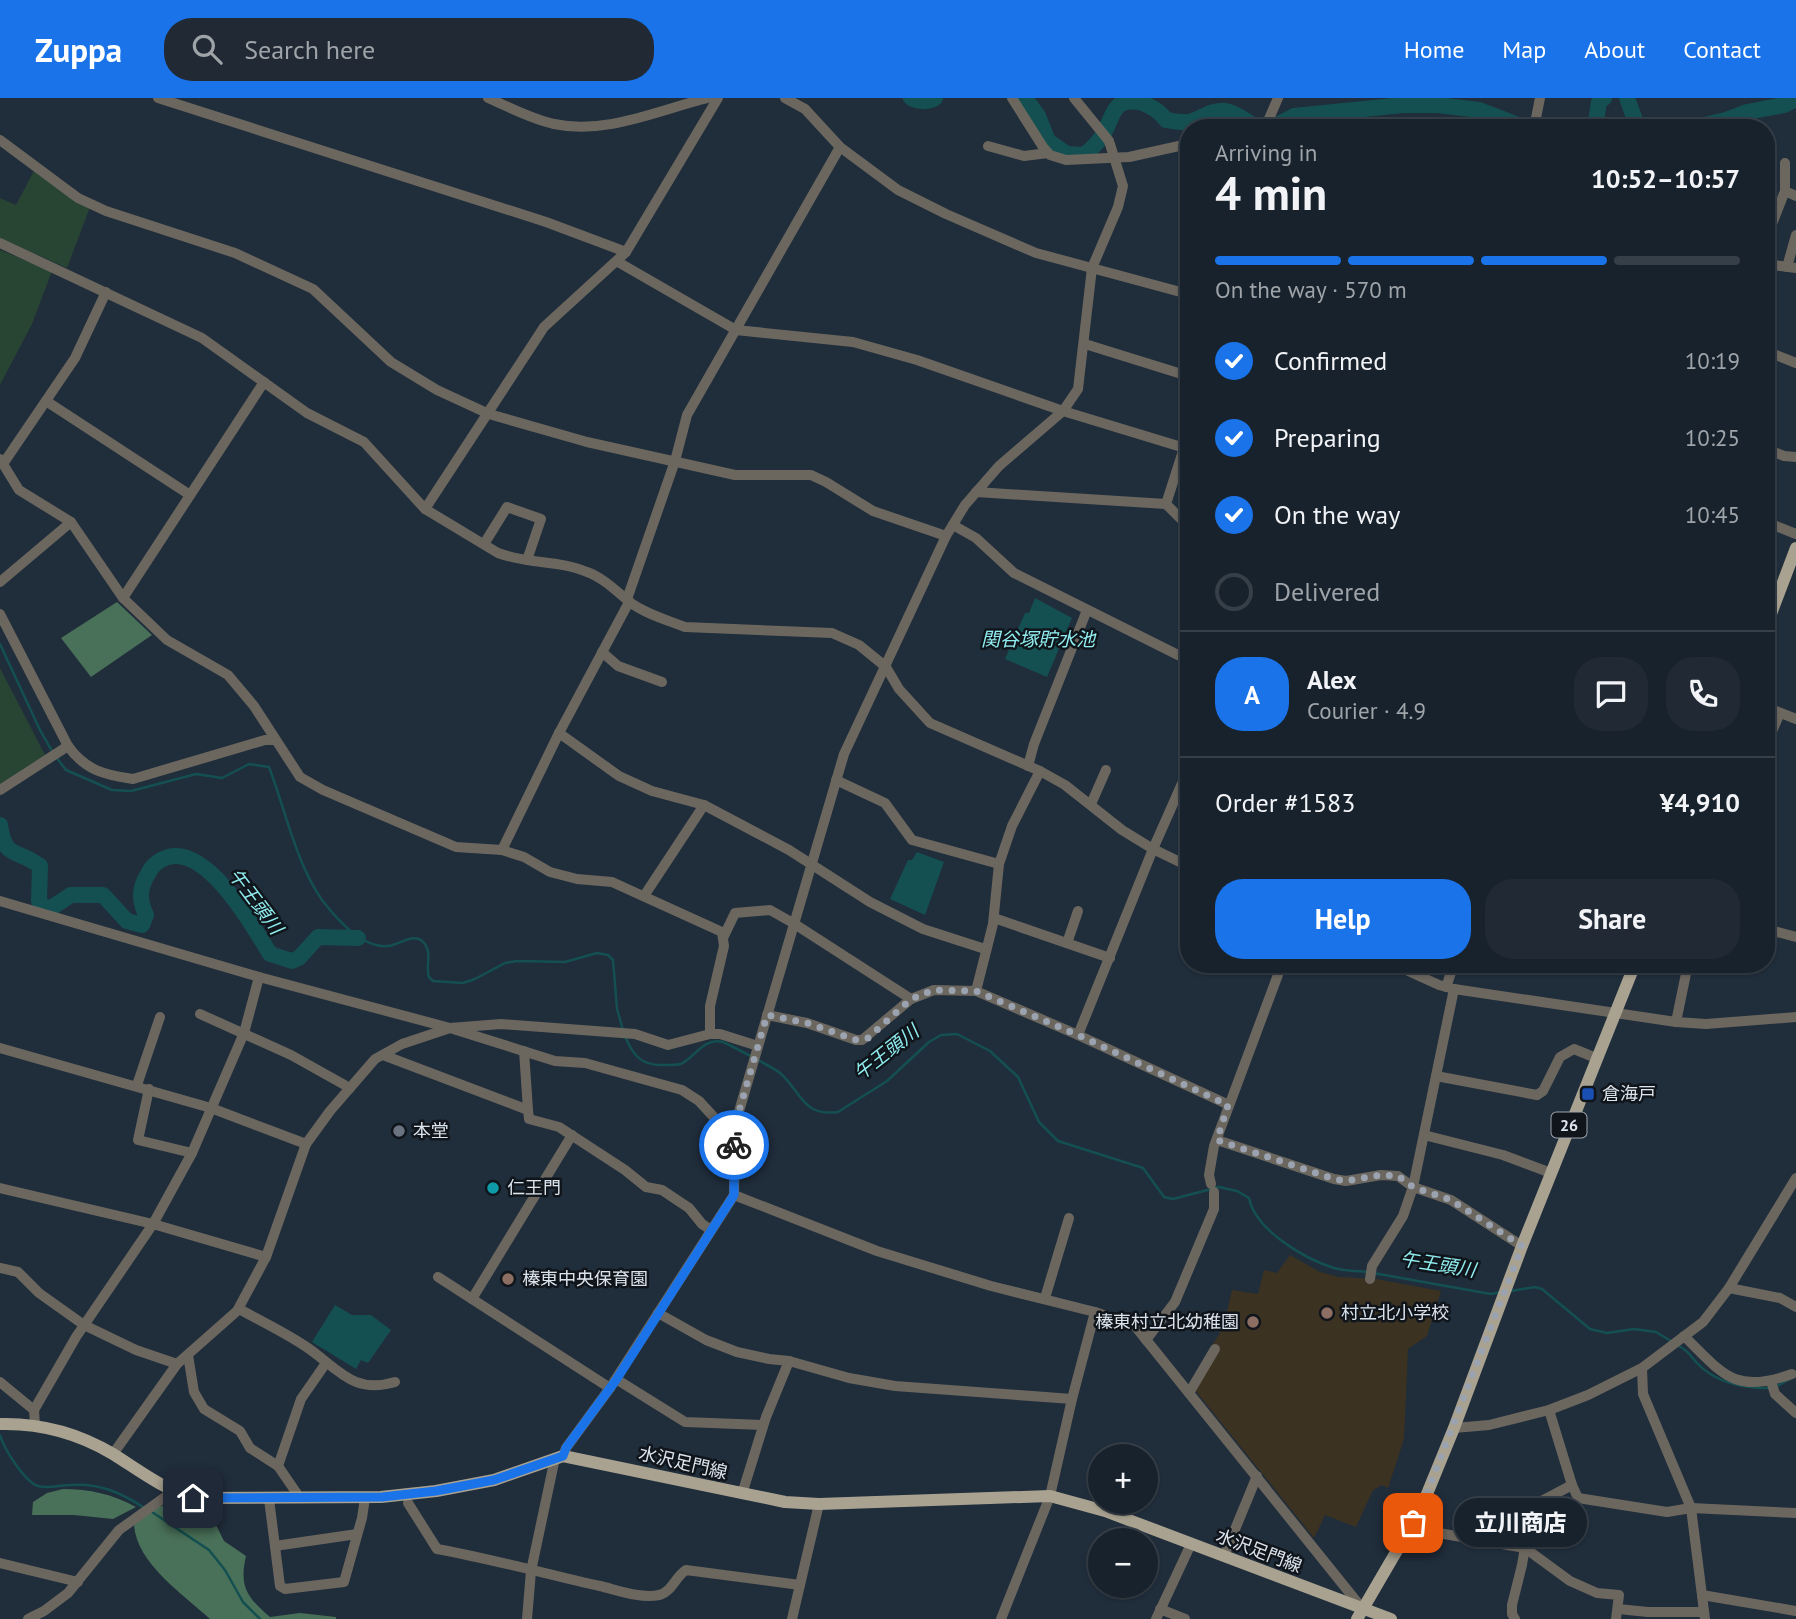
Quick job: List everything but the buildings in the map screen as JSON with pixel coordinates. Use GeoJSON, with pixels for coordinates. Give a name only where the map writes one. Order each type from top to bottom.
{"type":"FeatureCollection","features":[{"type":"Feature","properties":{"kind":"main road"},"geometry":{"type":"LineString","coordinates":[[1775,603],[1796,548]]}},
{"type":"Feature","properties":{"kind":"main road","name":"26"},"geometry":{"type":"LineString","coordinates":[[1359,1614],[1420,1511],[1631,973]]}},
{"type":"Feature","properties":{"kind":"main road"},"geometry":{"type":"LineString","coordinates":[[0,1424],[35,1425],[75,1435],[113,1454],[172,1492],[193,1498],[365,1497],[462,1487],[522,1471],[559,1457]]}},
{"type":"Feature","properties":{"kind":"main road","name":"水沢足門線"},"geometry":{"type":"LineString","coordinates":[[559,1457],[586,1459],[785,1502],[819,1504],[1050,1496],[1105,1511],[1224,1556],[1359,1614],[1391,1619]]}},
{"type":"Feature","properties":{"kind":"street"},"geometry":{"type":"LineString","coordinates":[[158,98],[546,222],[626,252]]}},
{"type":"Feature","properties":{"kind":"street"},"geometry":{"type":"LineString","coordinates":[[488,98],[553,124],[581,127],[612,125],[708,98]]}},
{"type":"Feature","properties":{"kind":"street"},"geometry":{"type":"LineString","coordinates":[[425,509],[544,327],[626,252],[718,98]]}},
{"type":"Feature","properties":{"kind":"street"},"geometry":{"type":"LineString","coordinates":[[785,98],[805,108],[840,147],[898,190],[946,214],[1036,253],[1180,292]]}},
{"type":"Feature","properties":{"kind":"street"},"geometry":{"type":"LineString","coordinates":[[1012,98],[1048,153]]}},
{"type":"Feature","properties":{"kind":"street"},"geometry":{"type":"LineString","coordinates":[[527,1619],[531,1571],[559,1457],[613,1384],[734,1195],[735,1125],[810,864],[848,743],[953,525],[976,492],[999,466],[1063,411],[1078,389],[1092,268],[1118,207],[1123,186],[1108,141],[1074,98]]}},
{"type":"Feature","properties":{"kind":"street"},"geometry":{"type":"LineString","coordinates":[[1269,119],[1278,98]]}},
{"type":"Feature","properties":{"kind":"street"},"geometry":{"type":"LineString","coordinates":[[1536,119],[1540,98]]}},
{"type":"Feature","properties":{"kind":"street"},"geometry":{"type":"LineString","coordinates":[[0,140],[78,198],[106,211],[236,253],[313,289],[391,362],[437,390],[489,414],[587,442],[735,475],[811,475],[873,511],[946,536]]}},
{"type":"Feature","properties":{"kind":"street"},"geometry":{"type":"LineString","coordinates":[[988,146],[1024,156],[1048,153],[1066,160],[1129,157],[1180,146]]}},
{"type":"Feature","properties":{"kind":"street"},"geometry":{"type":"LineString","coordinates":[[502,850],[628,600],[675,461],[687,415],[840,147]]}},
{"type":"Feature","properties":{"kind":"street"},"geometry":{"type":"LineString","coordinates":[[1775,216],[1785,191],[1785,163]]}},
{"type":"Feature","properties":{"kind":"street"},"geometry":{"type":"LineString","coordinates":[[1785,191],[1796,196]]}},
{"type":"Feature","properties":{"kind":"street"},"geometry":{"type":"LineString","coordinates":[[1792,267],[1796,235]]}},
{"type":"Feature","properties":{"kind":"street"},"geometry":{"type":"LineString","coordinates":[[0,243],[202,338],[322,422],[363,442],[425,509],[509,557],[573,567],[588,572],[628,600],[662,619],[685,626],[841,636],[859,645],[886,667],[899,689],[930,723],[1040,771],[1065,785],[1122,830],[1180,862]]}},
{"type":"Feature","properties":{"kind":"street"},"geometry":{"type":"LineString","coordinates":[[618,262],[736,330],[853,342],[917,360],[1063,411],[1180,446]]}},
{"type":"Feature","properties":{"kind":"street"},"geometry":{"type":"LineString","coordinates":[[106,292],[75,358],[1,462],[19,490],[71,522],[123,598],[167,640],[228,675],[254,706],[300,777],[323,790],[456,847],[502,850],[550,872],[577,879],[612,883],[722,932],[724,946],[710,1006],[709,1034]]}},
{"type":"Feature","properties":{"kind":"street"},"geometry":{"type":"LineString","coordinates":[[1084,344],[1180,374]]}},
{"type":"Feature","properties":{"kind":"street"},"geometry":{"type":"LineString","coordinates":[[1775,355],[1796,363]]}},
{"type":"Feature","properties":{"kind":"street"},"geometry":{"type":"LineString","coordinates":[[123,598],[264,382]]}},
{"type":"Feature","properties":{"kind":"street"},"geometry":{"type":"LineString","coordinates":[[46,401],[190,495]]}},
{"type":"Feature","properties":{"kind":"street"},"geometry":{"type":"LineString","coordinates":[[1775,452],[1796,457]]}},
{"type":"Feature","properties":{"kind":"street"},"geometry":{"type":"LineString","coordinates":[[1166,504],[1180,465]]}},
{"type":"Feature","properties":{"kind":"street"},"geometry":{"type":"LineString","coordinates":[[976,492],[1166,504],[1180,518]]}},
{"type":"Feature","properties":{"kind":"street"},"geometry":{"type":"LineString","coordinates":[[484,544],[507,507],[541,519],[527,560]]}},
{"type":"Feature","properties":{"kind":"street"},"geometry":{"type":"LineString","coordinates":[[0,582],[71,522]]}},
{"type":"Feature","properties":{"kind":"street"},"geometry":{"type":"LineString","coordinates":[[953,525],[976,538],[1014,573],[1180,656]]}},
{"type":"Feature","properties":{"kind":"street"},"geometry":{"type":"LineString","coordinates":[[1775,526],[1796,534]]}},
{"type":"Feature","properties":{"kind":"street"},"geometry":{"type":"LineString","coordinates":[[1028,766],[1034,744],[1087,610]]}},
{"type":"Feature","properties":{"kind":"street"},"geometry":{"type":"LineString","coordinates":[[0,614],[68,746],[79,762],[112,776],[133,779],[265,740],[275,740]]}},
{"type":"Feature","properties":{"kind":"street"},"geometry":{"type":"LineString","coordinates":[[602,652],[618,666],[662,682]]}},
{"type":"Feature","properties":{"kind":"street"},"geometry":{"type":"LineString","coordinates":[[1775,711],[1796,719]]}},
{"type":"Feature","properties":{"kind":"street"},"geometry":{"type":"LineString","coordinates":[[1775,724],[1780,713]]}},
{"type":"Feature","properties":{"kind":"street"},"geometry":{"type":"LineString","coordinates":[[559,733],[619,776],[652,791],[704,805],[789,850],[870,902],[923,929],[985,949]]}},
{"type":"Feature","properties":{"kind":"street"},"geometry":{"type":"LineString","coordinates":[[0,790],[68,746]]}},
{"type":"Feature","properties":{"kind":"street"},"geometry":{"type":"LineString","coordinates":[[1091,804],[1106,770]]}},
{"type":"Feature","properties":{"kind":"street"},"geometry":{"type":"LineString","coordinates":[[976,991],[993,918],[999,864],[1012,826],[1040,771]]}},
{"type":"Feature","properties":{"kind":"street"},"geometry":{"type":"LineString","coordinates":[[836,780],[885,803],[912,840],[999,864]]}},
{"type":"Feature","properties":{"kind":"street"},"geometry":{"type":"LineString","coordinates":[[1078,1035],[1180,788]]}},
{"type":"Feature","properties":{"kind":"street"},"geometry":{"type":"LineString","coordinates":[[644,896],[704,805]]}},
{"type":"Feature","properties":{"kind":"street"},"geometry":{"type":"LineString","coordinates":[[0,901],[259,977],[450,1028],[555,1061],[585,1063],[682,1090],[699,1101],[734,1139]]}},
{"type":"Feature","properties":{"kind":"street"},"geometry":{"type":"LineString","coordinates":[[723,938],[735,913],[770,910],[911,999]]}},
{"type":"Feature","properties":{"kind":"street"},"geometry":{"type":"LineString","coordinates":[[1067,943],[1078,911]]}},
{"type":"Feature","properties":{"kind":"street"},"geometry":{"type":"LineString","coordinates":[[993,918],[1110,958]]}},
{"type":"Feature","properties":{"kind":"street"},"geometry":{"type":"LineString","coordinates":[[1775,931],[1796,937]]}},
{"type":"Feature","properties":{"kind":"street"},"geometry":{"type":"LineString","coordinates":[[1146,1340],[1175,1302],[1214,1209],[1209,1175],[1217,1140],[1279,973]]}},
{"type":"Feature","properties":{"kind":"street"},"geometry":{"type":"LineString","coordinates":[[1414,973],[1450,988],[1676,1022],[1706,1024],[1796,1017]]}},
{"type":"Feature","properties":{"kind":"street"},"geometry":{"type":"LineString","coordinates":[[1370,1279],[1372,1266],[1403,1216],[1413,1187],[1436,1076],[1452,973]]}},
{"type":"Feature","properties":{"kind":"street"},"geometry":{"type":"LineString","coordinates":[[1676,1022],[1686,973]]}},
{"type":"Feature","properties":{"kind":"street"},"geometry":{"type":"LineString","coordinates":[[35,1425],[34,1410],[84,1325],[153,1224],[192,1153],[244,1033],[259,977]]}},
{"type":"Feature","properties":{"kind":"street"},"geometry":{"type":"LineString","coordinates":[[767,1015],[807,1023],[862,1040],[868,1038],[911,999],[934,990],[976,991],[1228,1105]]}},
{"type":"Feature","properties":{"kind":"street"},"geometry":{"type":"LineString","coordinates":[[200,1014],[291,1055],[350,1088]]}},
{"type":"Feature","properties":{"kind":"street"},"geometry":{"type":"LineString","coordinates":[[137,1085],[160,1017]]}},
{"type":"Feature","properties":{"kind":"street"},"geometry":{"type":"LineString","coordinates":[[113,1454],[177,1364],[239,1308],[267,1257],[306,1144],[375,1059],[402,1044],[450,1028],[501,1024],[618,1032],[668,1045],[709,1034],[720,1034],[758,1048]]}},
{"type":"Feature","properties":{"kind":"street"},"geometry":{"type":"LineString","coordinates":[[0,1048],[149,1088],[306,1144]]}},
{"type":"Feature","properties":{"kind":"street"},"geometry":{"type":"LineString","coordinates":[[1436,1076],[1537,1095],[1543,1091],[1564,1053],[1574,1049],[1596,1058]]}},
{"type":"Feature","properties":{"kind":"street"},"geometry":{"type":"LineString","coordinates":[[524,1051],[530,1119],[559,1127],[646,1187],[662,1190],[689,1208],[702,1224],[711,1230]]}},
{"type":"Feature","properties":{"kind":"street"},"geometry":{"type":"LineString","coordinates":[[383,1055],[528,1110]]}},
{"type":"Feature","properties":{"kind":"street"},"geometry":{"type":"LineString","coordinates":[[149,1088],[138,1140],[192,1153]]}},
{"type":"Feature","properties":{"kind":"street"},"geometry":{"type":"LineString","coordinates":[[472,1299],[572,1135]]}},
{"type":"Feature","properties":{"kind":"street"},"geometry":{"type":"LineString","coordinates":[[1424,1135],[1503,1155],[1551,1173]]}},
{"type":"Feature","properties":{"kind":"street"},"geometry":{"type":"LineString","coordinates":[[1217,1140],[1334,1179],[1346,1181],[1381,1175],[1398,1176],[1413,1187],[1451,1200],[1522,1246]]}},
{"type":"Feature","properties":{"kind":"street"},"geometry":{"type":"LineString","coordinates":[[1454,1428],[1489,1425],[1549,1410],[1588,1395],[1642,1368],[1664,1353],[1703,1322],[1729,1288],[1796,1178]]}},
{"type":"Feature","properties":{"kind":"street"},"geometry":{"type":"LineString","coordinates":[[0,1188],[153,1224],[267,1257]]}},
{"type":"Feature","properties":{"kind":"street"},"geometry":{"type":"LineString","coordinates":[[734,1195],[877,1251],[991,1286],[1095,1311],[1135,1326],[1256,1476],[1359,1614]]}},
{"type":"Feature","properties":{"kind":"street"},"geometry":{"type":"LineString","coordinates":[[1045,1298],[1069,1218]]}},
{"type":"Feature","properties":{"kind":"street"},"geometry":{"type":"LineString","coordinates":[[0,1268],[18,1272],[39,1293],[84,1325],[136,1350],[177,1364]]}},
{"type":"Feature","properties":{"kind":"street"},"geometry":{"type":"LineString","coordinates":[[438,1277],[613,1384],[685,1422],[763,1425]]}},
{"type":"Feature","properties":{"kind":"street"},"geometry":{"type":"LineString","coordinates":[[1729,1288],[1780,1298],[1796,1307]]}},
{"type":"Feature","properties":{"kind":"street"},"geometry":{"type":"LineString","coordinates":[[239,1308],[305,1346],[342,1375],[364,1385],[379,1387],[395,1382]]}},
{"type":"Feature","properties":{"kind":"street"},"geometry":{"type":"LineString","coordinates":[[1000,1619],[1050,1496],[1095,1311]]}},
{"type":"Feature","properties":{"kind":"street"},"geometry":{"type":"LineString","coordinates":[[658,1313],[706,1340],[737,1352],[789,1361],[849,1378],[895,1386],[1072,1399]]}},
{"type":"Feature","properties":{"kind":"street"},"geometry":{"type":"LineString","coordinates":[[1682,1338],[1722,1373],[1738,1381],[1771,1381],[1792,1374]]}},
{"type":"Feature","properties":{"kind":"street"},"geometry":{"type":"LineString","coordinates":[[1189,1393],[1214,1349]]}},
{"type":"Feature","properties":{"kind":"street"},"geometry":{"type":"LineString","coordinates":[[188,1355],[194,1392],[204,1409],[240,1431],[250,1448],[278,1466],[300,1498]]}},
{"type":"Feature","properties":{"kind":"street"},"geometry":{"type":"LineString","coordinates":[[742,1494],[763,1425],[789,1361]]}},
{"type":"Feature","properties":{"kind":"street"},"geometry":{"type":"LineString","coordinates":[[278,1466],[301,1399],[326,1363]]}},
{"type":"Feature","properties":{"kind":"street"},"geometry":{"type":"LineString","coordinates":[[1413,1523],[1427,1531],[1525,1548],[1570,1581],[1597,1593],[1619,1595],[1617,1614],[1648,1612],[1705,1616],[1691,1508],[1643,1394],[1642,1368]]}},
{"type":"Feature","properties":{"kind":"street"},"geometry":{"type":"LineString","coordinates":[[1771,1381],[1775,1394],[1796,1413]]}},
{"type":"Feature","properties":{"kind":"street"},"geometry":{"type":"LineString","coordinates":[[0,1382],[34,1410]]}},
{"type":"Feature","properties":{"kind":"street"},"geometry":{"type":"LineString","coordinates":[[1549,1410],[1578,1498],[1667,1512],[1691,1508],[1796,1513]]}},
{"type":"Feature","properties":{"kind":"street"},"geometry":{"type":"LineString","coordinates":[[1224,1556],[1256,1476]]}},
{"type":"Feature","properties":{"kind":"street"},"geometry":{"type":"LineString","coordinates":[[1515,1619],[1512,1605],[1530,1516],[1536,1504],[1572,1485]]}},
{"type":"Feature","properties":{"kind":"street"},"geometry":{"type":"LineString","coordinates":[[28,1619],[68,1593],[119,1530],[172,1492]]}},
{"type":"Feature","properties":{"kind":"street"},"geometry":{"type":"LineString","coordinates":[[269,1499],[280,1586],[285,1589],[344,1582],[365,1497]]}},
{"type":"Feature","properties":{"kind":"street"},"geometry":{"type":"LineString","coordinates":[[408,1503],[437,1549],[633,1594],[657,1596],[669,1590],[686,1570],[800,1585]]}},
{"type":"Feature","properties":{"kind":"street"},"geometry":{"type":"LineString","coordinates":[[792,1619],[819,1504]]}},
{"type":"Feature","properties":{"kind":"street"},"geometry":{"type":"LineString","coordinates":[[275,1546],[357,1534]]}},
{"type":"Feature","properties":{"kind":"street"},"geometry":{"type":"LineString","coordinates":[[1185,1619],[1158,1614],[1191,1544]]}},
{"type":"Feature","properties":{"kind":"street"},"geometry":{"type":"LineString","coordinates":[[0,1563],[78,1582]]}},
{"type":"Feature","properties":{"kind":"street"},"geometry":{"type":"LineString","coordinates":[[1702,1595],[1796,1611]]}},
{"type":"Feature","properties":{"kind":"shaded area"},"geometry":{"type":"Polygon","coordinates":[[[34,171],[90,207],[67,268],[0,238],[0,198],[16,205],[34,171]]]}},
{"type":"Feature","properties":{"kind":"shaded area"},"geometry":{"type":"Polygon","coordinates":[[[0,250],[52,271],[32,324],[0,385],[0,250]]]}},
{"type":"Feature","properties":{"kind":"shaded area"},"geometry":{"type":"Polygon","coordinates":[[[117,602],[152,635],[91,677],[61,638],[117,602]]]}},
{"type":"Feature","properties":{"kind":"shaded area"},"geometry":{"type":"Polygon","coordinates":[[[0,668],[45,755],[0,784],[0,668]]]}},
{"type":"Feature","properties":{"kind":"shaded area"},"geometry":{"type":"Polygon","coordinates":[[[1290,1255],[1320,1272],[1339,1277],[1376,1279],[1441,1291],[1427,1336],[1408,1349],[1404,1439],[1388,1488],[1382,1485],[1373,1490],[1356,1527],[1325,1515],[1314,1538],[1195,1390],[1211,1347],[1223,1328],[1232,1290],[1258,1294],[1264,1270],[1277,1273],[1290,1255]]]}},
{"type":"Feature","properties":{"kind":"shaded area"},"geometry":{"type":"Polygon","coordinates":[[[63,1489],[101,1493],[136,1507],[113,1519],[32,1515],[33,1502],[47,1493],[63,1489]]]}},
{"type":"Feature","properties":{"kind":"shaded area"},"geometry":{"type":"Polygon","coordinates":[[[168,1505],[194,1509],[212,1517],[224,1541],[246,1556],[244,1584],[250,1597],[270,1617],[300,1613],[336,1619],[210,1619],[152,1565],[137,1539],[134,1525],[156,1507],[168,1505]]]}},
{"type":"Feature","properties":{"kind":"water","name":"関谷塚貯水池"},"geometry":{"type":"Polygon","coordinates":[[[1035,598],[1072,618],[1047,677],[1005,659],[1025,613],[1029,613],[1035,598]]]}},
{"type":"Feature","properties":{"kind":"water"},"geometry":{"type":"Polygon","coordinates":[[[917,852],[944,862],[925,915],[890,899],[908,860],[912,860],[917,852]]]}},
{"type":"Feature","properties":{"kind":"water"},"geometry":{"type":"Polygon","coordinates":[[[335,1305],[352,1315],[371,1315],[391,1330],[368,1363],[361,1360],[356,1369],[312,1342],[335,1305]]]}},
{"type":"Feature","properties":{"kind":"waterway"},"geometry":{"type":"LineString","coordinates":[[911,98],[923,101],[935,98]]}},
{"type":"Feature","properties":{"kind":"waterway"},"geometry":{"type":"LineString","coordinates":[[1025,98],[1038,116],[1048,141],[1067,154],[1084,155],[1101,138],[1116,109],[1124,102],[1140,102],[1151,107],[1166,120],[1180,122]]}},
{"type":"Feature","properties":{"kind":"waterway"},"geometry":{"type":"LineString","coordinates":[[1596,119],[1599,102],[1604,98]]}},
{"type":"Feature","properties":{"kind":"waterway"},"geometry":{"type":"LineString","coordinates":[[1627,98],[1635,119]]}},
{"type":"Feature","properties":{"kind":"waterway"},"geometry":{"type":"LineString","coordinates":[[1729,119],[1747,112],[1784,105],[1796,99]]}},
{"type":"Feature","properties":{"kind":"waterway"},"geometry":{"type":"LineString","coordinates":[[1288,119],[1294,116],[1403,105],[1438,105],[1479,110],[1502,119]]}},
{"type":"Feature","properties":{"kind":"waterway"},"geometry":{"type":"LineString","coordinates":[[1196,119],[1221,111],[1243,119]]}},
{"type":"Feature","properties":{"kind":"waterway"},"geometry":{"type":"LineString","coordinates":[[0,644],[52,751]]}},
{"type":"Feature","properties":{"kind":"waterway"},"geometry":{"type":"LineString","coordinates":[[56,757],[66,770],[112,790],[131,791],[196,774],[222,778],[249,764],[269,767],[309,879],[330,910],[355,935],[379,946],[393,945],[413,938],[422,941],[428,950],[428,973],[433,981],[463,983],[505,963],[517,961],[565,962],[597,953],[608,955],[613,960],[617,1009],[623,1030]]}},
{"type":"Feature","properties":{"kind":"waterway","name":"午王頭川"},"geometry":{"type":"LineString","coordinates":[[0,825],[9,849],[40,866],[39,901],[43,907],[51,908],[71,895],[103,895],[127,921],[142,925],[146,915],[141,899],[145,879],[156,863],[168,857],[183,857],[213,875],[228,891],[270,954],[292,961],[299,958],[318,937],[358,938]]}},
{"type":"Feature","properties":{"kind":"waterway","name":"午王頭川"},"geometry":{"type":"LineString","coordinates":[[625,1036],[639,1058],[656,1065],[681,1064],[710,1042],[723,1042],[777,1071],[804,1102],[817,1111],[826,1113],[838,1112],[887,1081],[929,1042],[941,1035],[957,1034],[990,1051],[1018,1077],[1039,1122],[1058,1141],[1143,1168],[1164,1197],[1173,1199],[1219,1187],[1237,1191],[1249,1198],[1261,1221],[1283,1242],[1322,1264],[1367,1272]]}},
{"type":"Feature","properties":{"kind":"waterway","name":"午王頭川"},"geometry":{"type":"LineString","coordinates":[[1373,1273],[1491,1294],[1501,1292]]}},
{"type":"Feature","properties":{"kind":"waterway","name":"午王頭川"},"geometry":{"type":"LineString","coordinates":[[1511,1291],[1535,1287],[1542,1289],[1590,1329],[1607,1333],[1634,1329],[1656,1332],[1671,1341]]}},
{"type":"Feature","properties":{"kind":"waterway","name":"午王頭川"},"geometry":{"type":"LineString","coordinates":[[1677,1345],[1704,1370],[1722,1380],[1741,1386],[1771,1388]]}},
{"type":"Feature","properties":{"kind":"waterway","name":"午王頭川"},"geometry":{"type":"LineString","coordinates":[[1777,1386],[1790,1379]]}},
{"type":"Feature","properties":{"kind":"waterway"},"geometry":{"type":"LineString","coordinates":[[0,1435],[16,1464],[27,1478],[38,1486],[101,1487],[146,1509]]}},
{"type":"Feature","properties":{"kind":"waterway"},"geometry":{"type":"LineString","coordinates":[[152,1512],[209,1550],[225,1570],[243,1602],[260,1619]]}},
{"type":"Feature","properties":{"kind":"way so far"},"geometry":{"type":"LineString","coordinates":[[734,1145],[735,1125],[767,1015],[807,1023],[862,1040],[868,1038],[911,999],[934,990],[976,991],[1228,1105],[1217,1140],[1334,1179],[1346,1181],[1381,1175],[1398,1176],[1413,1187],[1451,1200],[1522,1246],[1454,1428],[1413,1523]]}},
{"type":"Feature","properties":{"kind":"place","name":"倉海戸"},"geometry":{"type":"Point","coordinates":[1588,1094]}},
{"type":"Feature","properties":{"kind":"place","name":"本堂"},"geometry":{"type":"Point","coordinates":[399,1131]}},
{"type":"Feature","properties":{"kind":"place","name":"仁王門"},"geometry":{"type":"Point","coordinates":[493,1188]}},
{"type":"Feature","properties":{"kind":"place","name":"榛東中央保育園"},"geometry":{"type":"Point","coordinates":[508,1279]}},
{"type":"Feature","properties":{"kind":"place","name":"村立北小学校"},"geometry":{"type":"Point","coordinates":[1327,1313]}},
{"type":"Feature","properties":{"kind":"place","name":"榛東村立北幼稚園"},"geometry":{"type":"Point","coordinates":[1253,1322]}},
{"type":"Feature","properties":{"kind":"place","name":"立川商店"},"geometry":{"type":"Point","coordinates":[1413,1523]}},
{"type":"Feature","properties":{"kind":"route"},"geometry":{"type":"LineString","coordinates":[[193,1498],[382,1497],[436,1491],[494,1480],[563,1456],[566,1448],[616,1380],[734,1195],[734,1145]]}}]}
